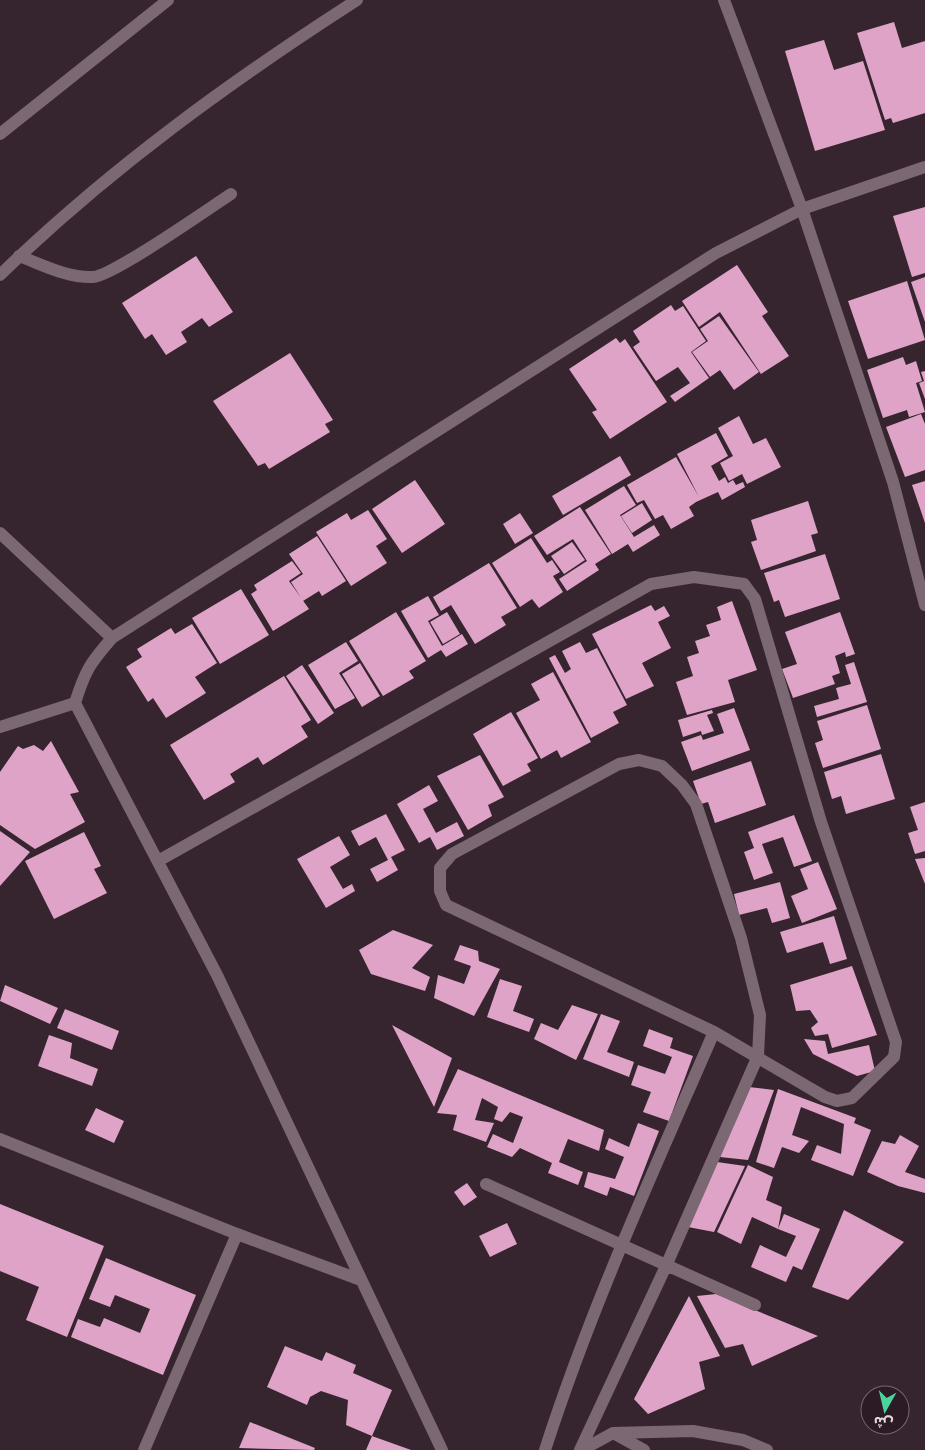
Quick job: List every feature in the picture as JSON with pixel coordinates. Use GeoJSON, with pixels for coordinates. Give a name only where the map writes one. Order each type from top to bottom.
{"type":"FeatureCollection","features":[{"type":"Feature","properties":{"kind":"street"},"geometry":{"type":"LineString","coordinates":[[0,134],[168,0]]}},
{"type":"Feature","properties":{"kind":"street"},"geometry":{"type":"LineString","coordinates":[[0,275],[19,256],[140,153],[267,58],[357,0]]}},
{"type":"Feature","properties":{"kind":"street"},"geometry":{"type":"LineString","coordinates":[[724,0],[802,209],[893,482],[925,605]]}},
{"type":"Feature","properties":{"kind":"street"},"geometry":{"type":"LineString","coordinates":[[442,1450],[217,975],[75,703],[91,662],[112,638],[716,253],[802,209],[925,167]]}},
{"type":"Feature","properties":{"kind":"street"},"geometry":{"type":"LineString","coordinates":[[19,256],[64,273],[95,277],[128,260],[231,194]]}},
{"type":"Feature","properties":{"kind":"street"},"geometry":{"type":"LineString","coordinates":[[0,533],[112,638]]}},
{"type":"Feature","properties":{"kind":"street"},"geometry":{"type":"LineString","coordinates":[[158,861],[651,584],[694,577],[744,584],[754,599],[821,822],[896,1042],[894,1057],[852,1098],[845,1100],[825,1097],[758,1056],[714,1032],[446,904],[440,891],[440,868],[452,854],[619,764],[638,760],[662,766],[682,785],[696,804],[741,938],[760,1015],[758,1056],[666,1266],[581,1450]]}},
{"type":"Feature","properties":{"kind":"street"},"geometry":{"type":"LineString","coordinates":[[0,727],[75,703]]}},
{"type":"Feature","properties":{"kind":"street"},"geometry":{"type":"LineString","coordinates":[[545,1450],[559,1408],[621,1246],[714,1032]]}},
{"type":"Feature","properties":{"kind":"street"},"geometry":{"type":"LineString","coordinates":[[0,1139],[238,1234],[361,1280]]}},
{"type":"Feature","properties":{"kind":"street"},"geometry":{"type":"LineString","coordinates":[[486,1184],[755,1305]]}},
{"type":"Feature","properties":{"kind":"street"},"geometry":{"type":"LineString","coordinates":[[144,1450],[238,1234]]}},
{"type":"Feature","properties":{"kind":"street"},"geometry":{"type":"LineString","coordinates":[[581,1450],[612,1433],[693,1431],[743,1440],[766,1450]]}},
{"type":"Feature","properties":{"kind":"street"},"geometry":{"type":"LineString","coordinates":[[612,1433],[644,1450]]}},
{"type":"Feature","properties":{"kind":"building"},"geometry":{"type":"Polygon","coordinates":[[[894,22],[902,48],[925,41],[925,113],[893,123],[891,118],[885,120],[857,33],[894,22]]]}},
{"type":"Feature","properties":{"kind":"building"},"geometry":{"type":"Polygon","coordinates":[[[824,40],[834,70],[863,61],[885,130],[815,151],[785,51],[824,40]]]}},
{"type":"Feature","properties":{"kind":"building"},"geometry":{"type":"Polygon","coordinates":[[[925,207],[925,273],[912,277],[893,216],[925,207]]]}},
{"type":"Feature","properties":{"kind":"building"},"geometry":{"type":"Polygon","coordinates":[[[196,256],[233,312],[209,327],[202,318],[181,332],[187,342],[166,355],[152,334],[145,339],[122,303],[196,256]]]}},
{"type":"Feature","properties":{"kind":"building"},"geometry":{"type":"Polygon","coordinates":[[[737,265],[768,312],[762,316],[789,356],[761,374],[720,312],[699,327],[682,301],[737,265]]]}},
{"type":"Feature","properties":{"kind":"building"},"geometry":{"type":"Polygon","coordinates":[[[925,277],[925,322],[911,282],[925,277]]]}},
{"type":"Feature","properties":{"kind":"building"},"geometry":{"type":"Polygon","coordinates":[[[907,281],[925,340],[868,359],[848,301],[907,281]]]}},
{"type":"Feature","properties":{"kind":"building"},"geometry":{"type":"Polygon","coordinates":[[[671,305],[675,311],[683,306],[706,341],[691,352],[709,378],[675,402],[670,396],[690,383],[678,367],[656,381],[633,347],[640,342],[633,331],[671,305]]]}},
{"type":"Feature","properties":{"kind":"building"},"geometry":{"type":"Polygon","coordinates":[[[719,316],[759,372],[734,390],[720,370],[710,377],[692,352],[708,341],[700,329],[719,316]]]}},
{"type":"Feature","properties":{"kind":"building"},"geometry":{"type":"Polygon","coordinates":[[[616,338],[620,343],[625,339],[667,402],[610,439],[592,412],[597,410],[569,369],[616,338]]]}},
{"type":"Feature","properties":{"kind":"building"},"geometry":{"type":"Polygon","coordinates":[[[290,353],[333,420],[325,424],[330,432],[269,469],[265,463],[258,466],[213,401],[290,353]]]}},
{"type":"Feature","properties":{"kind":"building"},"geometry":{"type":"Polygon","coordinates":[[[903,357],[906,365],[916,361],[922,381],[916,383],[925,412],[909,417],[907,410],[883,418],[867,370],[903,357]]]}},
{"type":"Feature","properties":{"kind":"building"},"geometry":{"type":"Polygon","coordinates":[[[925,371],[925,399],[919,383],[924,381],[921,372],[925,371]]]}},
{"type":"Feature","properties":{"kind":"building"},"geometry":{"type":"Polygon","coordinates":[[[921,414],[925,424],[925,470],[905,477],[886,427],[921,414]]]}},
{"type":"Feature","properties":{"kind":"building"},"geometry":{"type":"Polygon","coordinates":[[[739,416],[753,444],[766,438],[781,467],[747,484],[742,474],[729,481],[720,463],[733,456],[718,428],[739,416]]]}},
{"type":"Feature","properties":{"kind":"building"},"geometry":{"type":"Polygon","coordinates":[[[716,433],[728,456],[711,466],[719,481],[725,477],[728,483],[733,480],[736,485],[743,482],[745,487],[722,500],[718,492],[696,502],[689,507],[694,516],[671,529],[663,515],[655,519],[644,500],[637,503],[627,485],[676,457],[699,497],[677,454],[716,433]]]}},
{"type":"Feature","properties":{"kind":"building"},"geometry":{"type":"Polygon","coordinates":[[[620,456],[631,475],[563,515],[552,496],[620,456]]]}},
{"type":"Feature","properties":{"kind":"building"},"geometry":{"type":"Polygon","coordinates":[[[415,480],[445,524],[402,553],[372,509],[415,480]]]}},
{"type":"Feature","properties":{"kind":"building"},"geometry":{"type":"Polygon","coordinates":[[[925,481],[925,523],[912,485],[925,481]]]}},
{"type":"Feature","properties":{"kind":"building"},"geometry":{"type":"Polygon","coordinates":[[[624,486],[636,505],[620,515],[634,537],[654,525],[660,535],[633,552],[628,544],[612,554],[585,510],[624,486]]]}},
{"type":"Feature","properties":{"kind":"building"},"geometry":{"type":"Polygon","coordinates":[[[808,501],[818,533],[811,535],[816,551],[761,570],[751,542],[757,540],[751,520],[808,501]]]}},
{"type":"Feature","properties":{"kind":"building"},"geometry":{"type":"Polygon","coordinates":[[[642,503],[652,520],[632,533],[621,516],[642,503]]]}},
{"type":"Feature","properties":{"kind":"building"},"geometry":{"type":"Polygon","coordinates":[[[580,507],[611,554],[595,564],[599,570],[567,591],[559,579],[587,561],[573,539],[547,555],[534,536],[580,507]]]}},
{"type":"Feature","properties":{"kind":"building"},"geometry":{"type":"Polygon","coordinates":[[[368,510],[387,539],[376,546],[387,563],[351,586],[316,532],[347,513],[351,520],[368,510]]]}},
{"type":"Feature","properties":{"kind":"building"},"geometry":{"type":"Polygon","coordinates":[[[520,513],[533,533],[515,544],[503,524],[520,513]]]}},
{"type":"Feature","properties":{"kind":"building"},"geometry":{"type":"Polygon","coordinates":[[[317,536],[346,581],[322,596],[319,591],[303,601],[291,582],[303,574],[289,554],[317,536]]]}},
{"type":"Feature","properties":{"kind":"building"},"geometry":{"type":"Polygon","coordinates":[[[531,538],[547,563],[552,560],[560,572],[553,576],[563,592],[539,608],[532,599],[520,607],[492,563],[531,538]]]}},
{"type":"Feature","properties":{"kind":"building"},"geometry":{"type":"Polygon","coordinates":[[[572,542],[585,560],[564,574],[551,556],[572,542]]]}},
{"type":"Feature","properties":{"kind":"building"},"geometry":{"type":"Polygon","coordinates":[[[825,554],[840,599],[785,617],[779,600],[774,602],[764,573],[825,554]]]}},
{"type":"Feature","properties":{"kind":"building"},"geometry":{"type":"Polygon","coordinates":[[[292,561],[301,573],[289,581],[309,609],[273,631],[251,594],[257,590],[254,585],[292,561]]]}},
{"type":"Feature","properties":{"kind":"building"},"geometry":{"type":"Polygon","coordinates":[[[489,563],[517,608],[501,617],[506,625],[475,644],[451,605],[441,611],[433,597],[489,563]]]}},
{"type":"Feature","properties":{"kind":"building"},"geometry":{"type":"Polygon","coordinates":[[[241,589],[269,635],[220,664],[192,618],[241,589]]]}},
{"type":"Feature","properties":{"kind":"building"},"geometry":{"type":"Polygon","coordinates":[[[428,596],[439,615],[428,621],[442,646],[462,634],[468,644],[446,657],[441,650],[428,658],[401,611],[428,596]]]}},
{"type":"Feature","properties":{"kind":"building"},"geometry":{"type":"Polygon","coordinates":[[[732,601],[757,670],[728,680],[735,702],[687,715],[676,682],[693,676],[687,657],[699,653],[695,641],[710,636],[706,625],[721,620],[717,607],[732,601]]]}},
{"type":"Feature","properties":{"kind":"building"},"geometry":{"type":"Polygon","coordinates":[[[651,605],[655,611],[664,606],[670,616],[658,622],[671,648],[642,663],[654,686],[626,699],[592,634],[651,605]]]}},
{"type":"Feature","properties":{"kind":"building"},"geometry":{"type":"Polygon","coordinates":[[[396,612],[426,661],[409,671],[414,678],[383,696],[349,641],[396,612]]]}},
{"type":"Feature","properties":{"kind":"building"},"geometry":{"type":"Polygon","coordinates":[[[447,612],[460,634],[443,644],[430,622],[447,612]]]}},
{"type":"Feature","properties":{"kind":"building"},"geometry":{"type":"Polygon","coordinates":[[[840,612],[855,654],[846,657],[845,652],[835,656],[840,673],[832,676],[835,684],[793,698],[782,669],[797,664],[785,632],[840,612]]]}},
{"type":"Feature","properties":{"kind":"building"},"geometry":{"type":"Polygon","coordinates":[[[192,624],[217,663],[195,677],[206,693],[166,718],[153,698],[148,702],[126,667],[142,657],[137,649],[171,628],[175,634],[192,624]]]}},
{"type":"Feature","properties":{"kind":"building"},"geometry":{"type":"Polygon","coordinates":[[[346,642],[358,661],[339,673],[355,698],[335,709],[308,665],[346,642]]]}},
{"type":"Feature","properties":{"kind":"building"},"geometry":{"type":"Polygon","coordinates":[[[580,642],[586,653],[597,648],[627,705],[613,712],[619,723],[591,738],[549,658],[555,655],[565,673],[571,669],[562,651],[580,642]]]}},
{"type":"Feature","properties":{"kind":"building"},"geometry":{"type":"Polygon","coordinates":[[[854,662],[867,702],[817,717],[814,706],[839,699],[836,688],[851,684],[845,665],[854,662]]]}},
{"type":"Feature","properties":{"kind":"building"},"geometry":{"type":"Polygon","coordinates":[[[360,663],[380,696],[362,707],[342,674],[360,663]]]}},
{"type":"Feature","properties":{"kind":"building"},"geometry":{"type":"Polygon","coordinates":[[[302,665],[334,713],[318,724],[286,676],[302,665]]]}},
{"type":"Feature","properties":{"kind":"building"},"geometry":{"type":"Polygon","coordinates":[[[553,672],[591,742],[561,758],[557,750],[541,759],[516,713],[540,700],[531,684],[553,672]]]}},
{"type":"Feature","properties":{"kind":"building"},"geometry":{"type":"Polygon","coordinates":[[[284,676],[311,720],[301,726],[308,737],[263,765],[258,757],[230,774],[235,782],[204,800],[170,745],[284,676]]]}},
{"type":"Feature","properties":{"kind":"building"},"geometry":{"type":"Polygon","coordinates":[[[867,705],[881,749],[823,768],[815,743],[823,740],[817,721],[867,705]]]}},
{"type":"Feature","properties":{"kind":"building"},"geometry":{"type":"Polygon","coordinates":[[[734,708],[750,750],[692,771],[681,742],[701,735],[703,740],[724,733],[717,714],[734,708]]]}},
{"type":"Feature","properties":{"kind":"building"},"geometry":{"type":"Polygon","coordinates":[[[712,710],[713,713],[707,715],[714,731],[702,735],[701,731],[683,737],[678,720],[712,710]]]}},
{"type":"Feature","properties":{"kind":"building"},"geometry":{"type":"Polygon","coordinates":[[[511,712],[538,758],[527,764],[531,771],[503,786],[473,734],[511,712]]]}},
{"type":"Feature","properties":{"kind":"building"},"geometry":{"type":"Polygon","coordinates":[[[51,741],[79,792],[70,794],[85,822],[35,849],[0,825],[0,772],[18,746],[23,749],[34,745],[43,751],[51,741]]]}},
{"type":"Feature","properties":{"kind":"building"},"geometry":{"type":"Polygon","coordinates":[[[881,754],[895,799],[846,814],[841,796],[832,799],[824,772],[881,754]]]}},
{"type":"Feature","properties":{"kind":"building"},"geometry":{"type":"Polygon","coordinates":[[[480,755],[504,797],[488,805],[492,816],[468,830],[437,776],[480,755]]]}},
{"type":"Feature","properties":{"kind":"building"},"geometry":{"type":"Polygon","coordinates":[[[751,761],[766,805],[715,823],[708,802],[701,804],[693,781],[751,761]]]}},
{"type":"Feature","properties":{"kind":"building"},"geometry":{"type":"Polygon","coordinates":[[[429,785],[438,801],[423,809],[436,833],[457,822],[464,836],[437,850],[430,837],[419,843],[397,804],[429,785]]]}},
{"type":"Feature","properties":{"kind":"building"},"geometry":{"type":"Polygon","coordinates":[[[925,802],[925,851],[915,854],[908,833],[918,830],[910,807],[925,802]]]}},
{"type":"Feature","properties":{"kind":"building"},"geometry":{"type":"Polygon","coordinates":[[[386,814],[405,850],[391,857],[398,870],[377,882],[370,869],[388,860],[376,837],[359,846],[351,831],[386,814]]]}},
{"type":"Feature","properties":{"kind":"building"},"geometry":{"type":"Polygon","coordinates":[[[794,815],[812,861],[794,867],[783,837],[762,844],[773,873],[754,880],[744,852],[754,848],[748,832],[794,815]]]}},
{"type":"Feature","properties":{"kind":"building"},"geometry":{"type":"Polygon","coordinates":[[[0,831],[30,852],[0,886],[0,831]]]}},
{"type":"Feature","properties":{"kind":"building"},"geometry":{"type":"Polygon","coordinates":[[[84,832],[101,866],[94,869],[107,893],[54,919],[25,861],[84,832]]]}},
{"type":"Feature","properties":{"kind":"building"},"geometry":{"type":"Polygon","coordinates":[[[339,836],[350,855],[330,867],[343,889],[352,884],[355,891],[326,908],[297,859],[339,836]]]}},
{"type":"Feature","properties":{"kind":"building"},"geometry":{"type":"Polygon","coordinates":[[[925,858],[925,884],[915,859],[925,858]]]}},
{"type":"Feature","properties":{"kind":"building"},"geometry":{"type":"Polygon","coordinates":[[[818,862],[837,909],[802,923],[791,896],[808,889],[800,869],[818,862]]]}},
{"type":"Feature","properties":{"kind":"building"},"geometry":{"type":"Polygon","coordinates":[[[780,882],[790,918],[772,923],[767,908],[739,915],[734,894],[780,882]]]}},
{"type":"Feature","properties":{"kind":"building"},"geometry":{"type":"Polygon","coordinates":[[[834,916],[847,959],[830,964],[823,942],[787,953],[780,932],[834,916]]]}},
{"type":"Feature","properties":{"kind":"building"},"geometry":{"type":"Polygon","coordinates":[[[393,930],[433,945],[412,968],[430,977],[425,991],[371,974],[359,950],[393,930]]]}},
{"type":"Feature","properties":{"kind":"building"},"geometry":{"type":"Polygon","coordinates":[[[460,945],[478,951],[479,961],[500,969],[474,1016],[434,998],[438,975],[464,984],[471,966],[454,960],[460,945]]]}},
{"type":"Feature","properties":{"kind":"building"},"geometry":{"type":"Polygon","coordinates":[[[852,966],[877,1035],[832,1048],[828,1034],[815,1036],[811,1028],[818,1022],[810,1010],[796,1011],[790,985],[852,966]]]}},
{"type":"Feature","properties":{"kind":"building"},"geometry":{"type":"Polygon","coordinates":[[[500,979],[522,986],[513,1011],[534,1019],[529,1032],[487,1017],[500,979]]]}},
{"type":"Feature","properties":{"kind":"building"},"geometry":{"type":"Polygon","coordinates":[[[5,985],[58,1008],[50,1024],[0,1001],[5,985]]]}},
{"type":"Feature","properties":{"kind":"building"},"geometry":{"type":"Polygon","coordinates":[[[572,1005],[598,1014],[576,1060],[534,1039],[541,1023],[558,1030],[572,1005]]]}},
{"type":"Feature","properties":{"kind":"building"},"geometry":{"type":"Polygon","coordinates":[[[65,1009],[119,1031],[112,1050],[57,1028],[65,1009]]]}},
{"type":"Feature","properties":{"kind":"building"},"geometry":{"type":"Polygon","coordinates":[[[601,1014],[620,1021],[607,1052],[634,1062],[629,1077],[583,1059],[601,1014]]]}},
{"type":"Feature","properties":{"kind":"building"},"geometry":{"type":"Polygon","coordinates":[[[392,1025],[452,1058],[434,1107],[392,1025]]]}},
{"type":"Feature","properties":{"kind":"building"},"geometry":{"type":"Polygon","coordinates":[[[649,1029],[673,1038],[670,1048],[693,1056],[669,1121],[643,1112],[651,1092],[631,1085],[638,1065],[665,1074],[672,1057],[643,1046],[649,1029]]]}},
{"type":"Feature","properties":{"kind":"building"},"geometry":{"type":"Polygon","coordinates":[[[49,1035],[72,1043],[70,1058],[98,1069],[92,1086],[38,1066],[49,1035]]]}},
{"type":"Feature","properties":{"kind":"building"},"geometry":{"type":"Polygon","coordinates":[[[804,1039],[825,1041],[828,1054],[869,1045],[875,1071],[857,1076],[813,1054],[804,1039]]]}},
{"type":"Feature","properties":{"kind":"building"},"geometry":{"type":"Polygon","coordinates":[[[458,1069],[604,1130],[599,1151],[568,1139],[559,1162],[583,1172],[578,1185],[548,1173],[552,1163],[520,1148],[512,1157],[487,1147],[493,1134],[513,1143],[523,1117],[510,1112],[502,1122],[494,1119],[498,1107],[482,1098],[475,1120],[494,1123],[486,1142],[453,1130],[457,1115],[437,1113],[458,1069]]]}},
{"type":"Feature","properties":{"kind":"building"},"geometry":{"type":"Polygon","coordinates":[[[749,1087],[774,1090],[748,1160],[720,1157],[749,1087]]]}},
{"type":"Feature","properties":{"kind":"building"},"geometry":{"type":"Polygon","coordinates":[[[778,1089],[856,1118],[854,1123],[871,1130],[853,1176],[811,1160],[817,1145],[841,1154],[844,1124],[801,1107],[792,1135],[809,1141],[799,1153],[782,1147],[774,1168],[756,1162],[778,1089]]]}},
{"type":"Feature","properties":{"kind":"building"},"geometry":{"type":"Polygon","coordinates":[[[96,1108],[124,1121],[114,1143],[85,1130],[96,1108]]]}},
{"type":"Feature","properties":{"kind":"building"},"geometry":{"type":"Polygon","coordinates":[[[638,1123],[659,1131],[634,1196],[610,1187],[607,1196],[584,1187],[588,1172],[615,1179],[624,1157],[605,1149],[609,1138],[629,1147],[638,1123]]]}},
{"type":"Feature","properties":{"kind":"building"},"geometry":{"type":"Polygon","coordinates":[[[900,1135],[919,1146],[905,1172],[925,1179],[925,1193],[898,1186],[867,1172],[882,1141],[895,1144],[900,1135]]]}},
{"type":"Feature","properties":{"kind":"building"},"geometry":{"type":"Polygon","coordinates":[[[717,1162],[745,1166],[714,1232],[688,1227],[717,1162]]]}},
{"type":"Feature","properties":{"kind":"building"},"geometry":{"type":"Polygon","coordinates":[[[748,1165],[773,1177],[766,1200],[782,1207],[778,1229],[752,1217],[741,1244],[717,1232],[748,1165]]]}},
{"type":"Feature","properties":{"kind":"building"},"geometry":{"type":"Polygon","coordinates":[[[467,1183],[477,1197],[464,1206],[454,1192],[467,1183]]]}},
{"type":"Feature","properties":{"kind":"building"},"geometry":{"type":"Polygon","coordinates":[[[0,1204],[104,1246],[67,1337],[26,1320],[39,1287],[0,1271],[0,1204]]]}},
{"type":"Feature","properties":{"kind":"building"},"geometry":{"type":"Polygon","coordinates":[[[844,1210],[904,1242],[848,1300],[812,1287],[844,1210]]]}},
{"type":"Feature","properties":{"kind":"building"},"geometry":{"type":"Polygon","coordinates":[[[784,1214],[820,1229],[802,1270],[793,1266],[786,1282],[751,1267],[760,1245],[786,1257],[796,1236],[778,1229],[784,1214]]]}},
{"type":"Feature","properties":{"kind":"building"},"geometry":{"type":"Polygon","coordinates":[[[507,1223],[517,1244],[490,1257],[479,1236],[507,1223]]]}},
{"type":"Feature","properties":{"kind":"building"},"geometry":{"type":"Polygon","coordinates":[[[106,1258],[196,1295],[163,1375],[71,1337],[78,1319],[100,1327],[104,1318],[140,1333],[150,1309],[115,1295],[110,1307],[89,1299],[106,1258]]]}},
{"type":"Feature","properties":{"kind":"building"},"geometry":{"type":"Polygon","coordinates":[[[716,1294],[818,1336],[752,1366],[743,1344],[725,1348],[697,1296],[716,1294]]]}},
{"type":"Feature","properties":{"kind":"building"},"geometry":{"type":"Polygon","coordinates":[[[689,1296],[720,1356],[699,1362],[705,1389],[648,1414],[634,1399],[689,1296]]]}},
{"type":"Feature","properties":{"kind":"building"},"geometry":{"type":"Polygon","coordinates":[[[285,1346],[322,1361],[326,1352],[356,1365],[353,1373],[392,1390],[372,1436],[346,1425],[348,1400],[321,1391],[310,1397],[307,1405],[267,1387],[285,1346]]]}},
{"type":"Feature","properties":{"kind":"building"},"geometry":{"type":"Polygon","coordinates":[[[250,1422],[315,1448],[314,1450],[239,1448],[250,1422]]]}},
{"type":"Feature","properties":{"kind":"building"},"geometry":{"type":"Polygon","coordinates":[[[372,1436],[411,1450],[366,1450],[372,1436]]]}}]}
